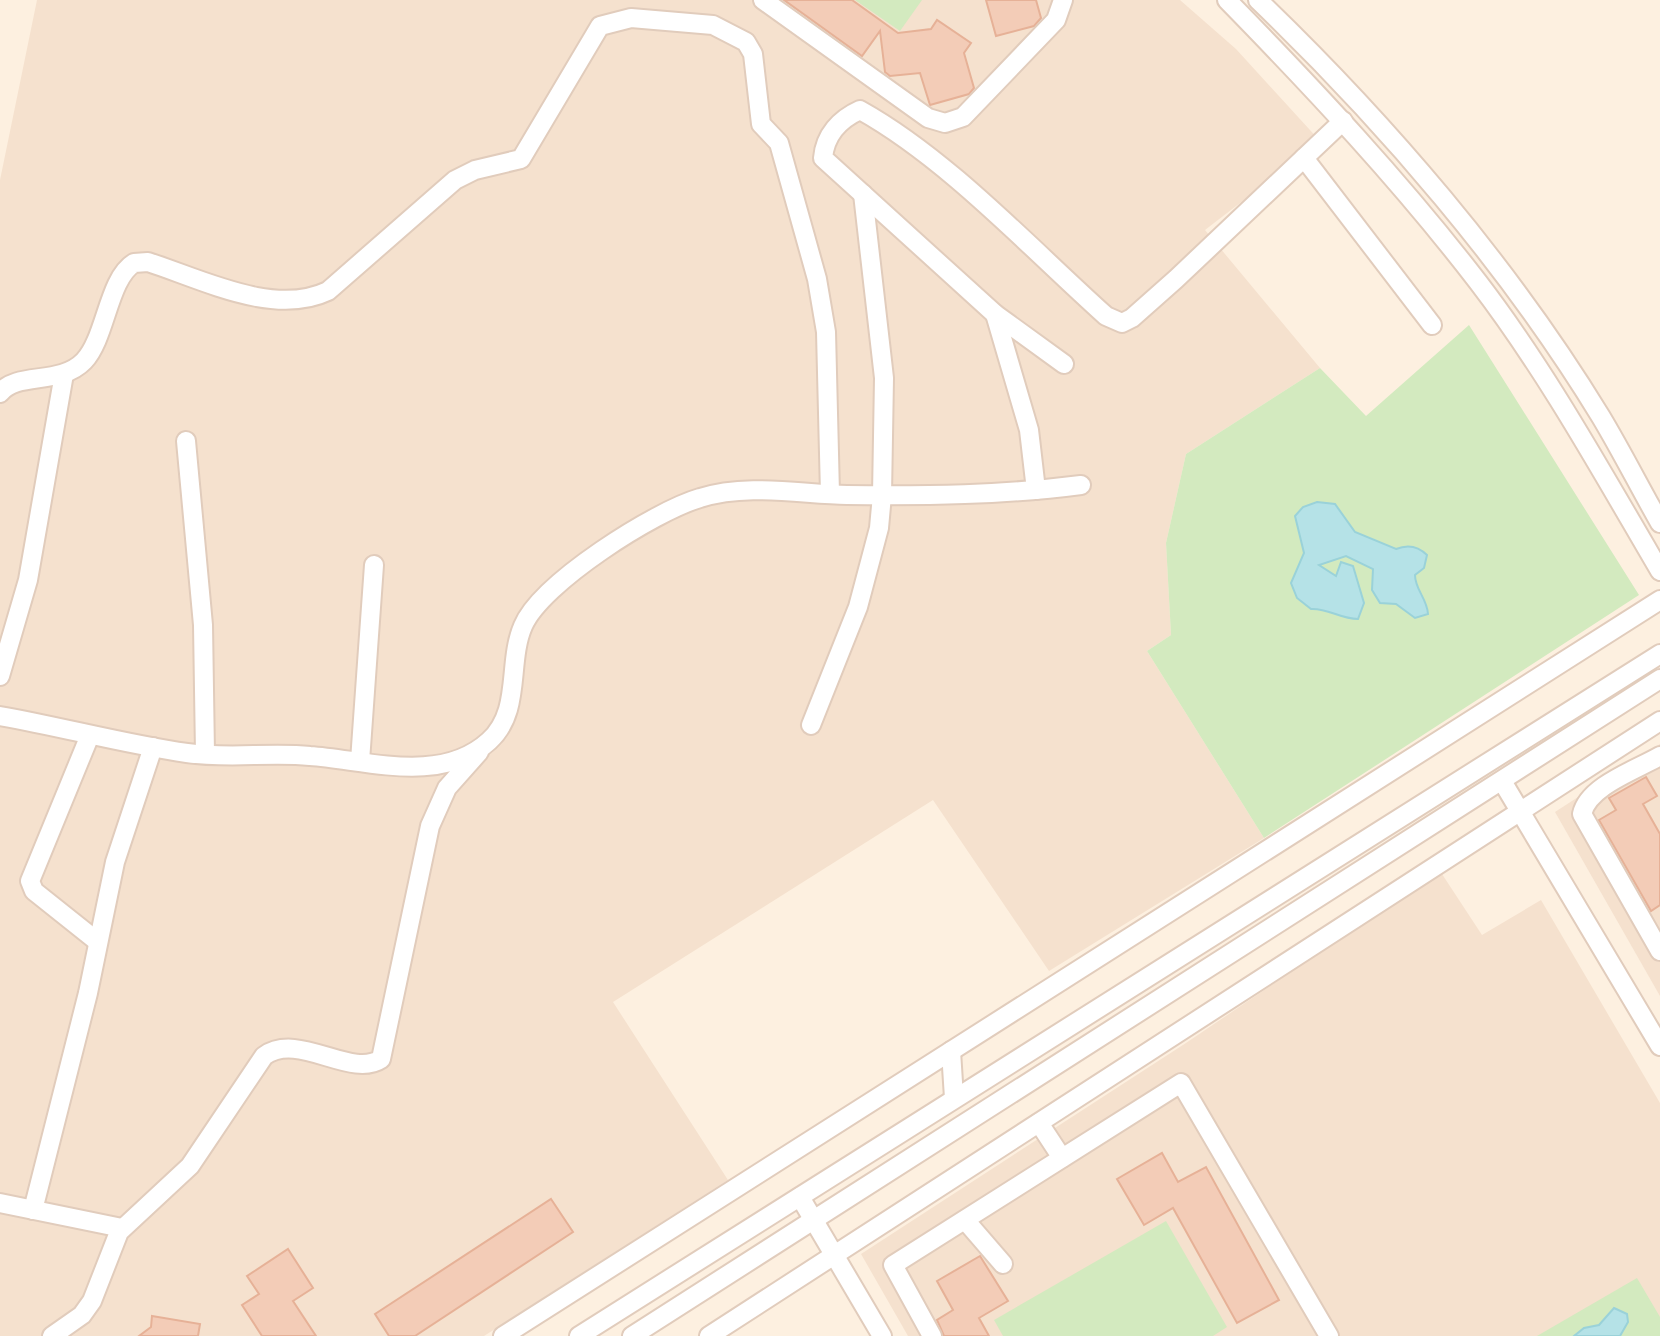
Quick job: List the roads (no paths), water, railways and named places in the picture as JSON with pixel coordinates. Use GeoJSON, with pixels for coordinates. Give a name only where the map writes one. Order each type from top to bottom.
{"type":"FeatureCollection","features":[{"type":"Feature","properties":{"kind":"street"},"geometry":{"type":"LineString","coordinates":[[763,0],[928,118],[945,123],[963,117],[1056,20],[1063,0]]}},
{"type":"Feature","properties":{"kind":"street"},"geometry":{"type":"LineString","coordinates":[[1227,0],[1343,121],[1479,284],[1579,433],[1660,571]]}},
{"type":"Feature","properties":{"kind":"street"},"geometry":{"type":"LineString","coordinates":[[1258,0],[1343,82],[1461,223],[1529,311],[1600,416],[1660,523]]}},
{"type":"Feature","properties":{"kind":"street"},"geometry":{"type":"LineString","coordinates":[[0,393],[7,386],[21,381],[64,374],[87,359],[122,276],[134,263],[148,262],[255,296],[286,300],[314,297],[328,291],[455,180],[475,170],[521,159],[600,26],[631,18],[713,25],[746,42],[753,54],[761,124],[779,143],[817,279],[826,332],[830,494]]}},
{"type":"Feature","properties":{"kind":"street"},"geometry":{"type":"LineString","coordinates":[[1064,364],[995,314],[823,158],[824,144],[844,117],[860,110],[935,162],[1106,316],[1122,323],[1132,318],[1176,279],[1343,121]]}},
{"type":"Feature","properties":{"kind":"street"},"geometry":{"type":"LineString","coordinates":[[1304,158],[1432,325]]}},
{"type":"Feature","properties":{"kind":"street"},"geometry":{"type":"LineString","coordinates":[[811,725],[858,607],[879,528],[884,378],[863,194]]}},
{"type":"Feature","properties":{"kind":"street"},"geometry":{"type":"LineString","coordinates":[[995,314],[1029,430],[1036,490]]}},
{"type":"Feature","properties":{"kind":"street"},"geometry":{"type":"LineString","coordinates":[[0,676],[28,580],[64,374]]}},
{"type":"Feature","properties":{"kind":"street"},"geometry":{"type":"LineString","coordinates":[[186,441],[203,625],[205,754]]}},
{"type":"Feature","properties":{"kind":"street"},"geometry":{"type":"LineString","coordinates":[[52,1336],[82,1315],[92,1301],[122,1228],[190,1166],[264,1056],[284,1047],[361,1063],[375,1064],[381,1059],[433,815],[447,788],[487,743],[509,712],[522,627],[533,608],[563,580],[619,540],[700,497],[758,491],[882,495],[1036,490],[1081,485]]}},
{"type":"Feature","properties":{"kind":"street"},"geometry":{"type":"LineString","coordinates":[[360,761],[374,565]]}},
{"type":"Feature","properties":{"kind":"street"},"geometry":{"type":"LineString","coordinates":[[503,1336],[952,1061],[1660,600]]}},
{"type":"Feature","properties":{"kind":"street"},"geometry":{"type":"LineString","coordinates":[[579,1336],[1660,654]]}},
{"type":"Feature","properties":{"kind":"street"},"geometry":{"type":"LineString","coordinates":[[632,1336],[1660,679]]}},
{"type":"Feature","properties":{"kind":"street"},"geometry":{"type":"LineString","coordinates":[[0,716],[153,747],[205,754],[308,755],[412,767],[442,764],[487,743]]}},
{"type":"Feature","properties":{"kind":"street"},"geometry":{"type":"LineString","coordinates":[[709,1336],[1660,721]]}},
{"type":"Feature","properties":{"kind":"street"},"geometry":{"type":"LineString","coordinates":[[90,735],[30,881],[34,891],[98,942]]}},
{"type":"Feature","properties":{"kind":"street"},"geometry":{"type":"LineString","coordinates":[[33,1210],[115,862],[153,747]]}},
{"type":"Feature","properties":{"kind":"street"},"geometry":{"type":"LineString","coordinates":[[1660,756],[1597,792],[1585,802],[1582,814],[1660,951]]}},
{"type":"Feature","properties":{"kind":"street"},"geometry":{"type":"LineString","coordinates":[[1502,781],[1660,1046]]}},
{"type":"Feature","properties":{"kind":"street"},"geometry":{"type":"LineString","coordinates":[[952,1061],[954,1098]]}},
{"type":"Feature","properties":{"kind":"street"},"geometry":{"type":"LineString","coordinates":[[932,1336],[893,1265],[1181,1083],[1329,1336]]}},
{"type":"Feature","properties":{"kind":"street"},"geometry":{"type":"LineString","coordinates":[[1039,1123],[1062,1158]]}},
{"type":"Feature","properties":{"kind":"street"},"geometry":{"type":"LineString","coordinates":[[800,1197],[882,1336]]}},
{"type":"Feature","properties":{"kind":"street"},"geometry":{"type":"LineString","coordinates":[[0,1203],[122,1228]]}},
{"type":"Feature","properties":{"kind":"street"},"geometry":{"type":"LineString","coordinates":[[965,1220],[1003,1264]]}},
{"type":"Feature","properties":{"kind":"water"},"geometry":{"type":"Polygon","coordinates":[[[1317,502],[1335,504],[1355,532],[1396,549],[1413,547],[1427,555],[1424,568],[1415,575],[1428,614],[1415,618],[1396,604],[1380,603],[1372,590],[1373,569],[1346,556],[1319,565],[1336,576],[1341,562],[1353,566],[1364,603],[1358,619],[1311,609],[1297,598],[1291,583],[1304,553],[1295,516],[1303,507],[1317,502]]]}},
{"type":"Feature","properties":{"kind":"water"},"geometry":{"type":"Polygon","coordinates":[[[1614,1308],[1627,1314],[1628,1322],[1620,1336],[1574,1336],[1584,1328],[1599,1325],[1614,1308]]]}}]}
